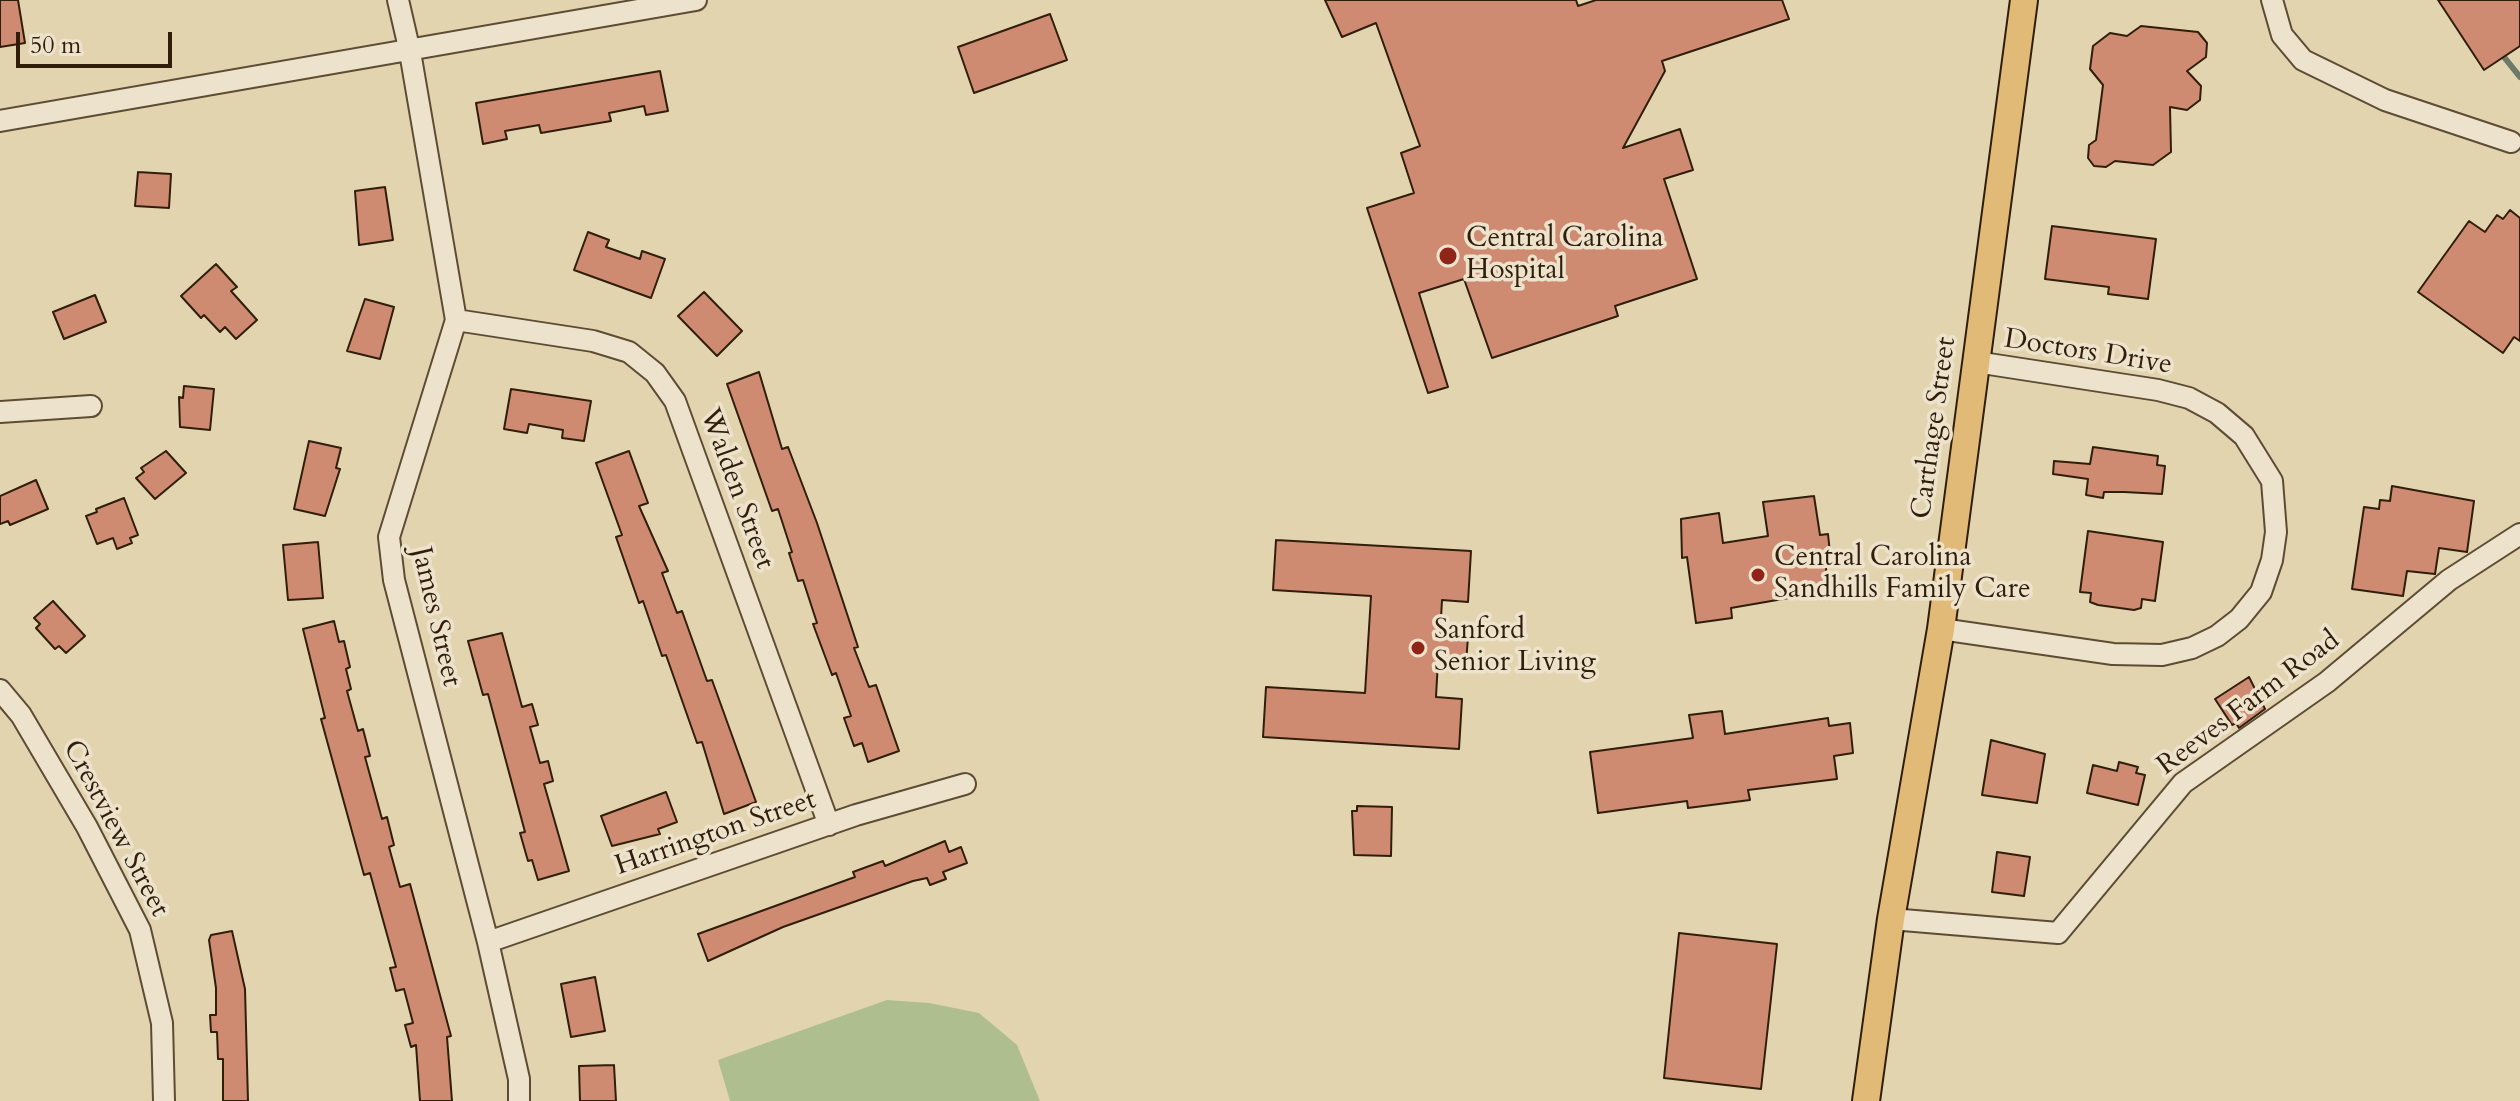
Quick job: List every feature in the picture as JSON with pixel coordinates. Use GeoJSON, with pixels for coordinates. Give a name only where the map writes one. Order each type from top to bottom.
{"type":"FeatureCollection","features":[{"type":"Feature","properties":{"kind":"main road","name":"Carthage Street"},"geometry":{"type":"LineString","coordinates":[[1866,1101],[1891,919],[1941,629],[2024,0]]}},
{"type":"Feature","properties":{"kind":"street","name":"James Street"},"geometry":{"type":"LineString","coordinates":[[398,0],[410,52],[456,320],[389,537],[394,580],[488,942],[519,1079],[519,1101]]}},
{"type":"Feature","properties":{"kind":"street"},"geometry":{"type":"LineString","coordinates":[[0,121],[696,0]]}},
{"type":"Feature","properties":{"kind":"street"},"geometry":{"type":"LineString","coordinates":[[2272,0],[2282,35],[2313,66],[2385,100],[2511,142]]}},
{"type":"Feature","properties":{"kind":"street","name":"Walden Street"},"geometry":{"type":"LineString","coordinates":[[456,320],[593,341],[629,352],[655,373],[675,401],[829,825]]}},
{"type":"Feature","properties":{"kind":"street","name":"Doctors Drive"},"geometry":{"type":"LineString","coordinates":[[1941,629],[2113,654],[2162,655],[2192,648],[2217,636],[2239,619],[2261,592],[2276,532],[2272,481],[2244,436],[2217,413],[2189,398],[2158,390],[1976,362]]}},
{"type":"Feature","properties":{"kind":"street"},"geometry":{"type":"LineString","coordinates":[[0,412],[91,406]]}},
{"type":"Feature","properties":{"kind":"street","name":"Reeves Farm Road"},"geometry":{"type":"LineString","coordinates":[[1891,919],[2058,933],[2183,783],[2327,682],[2449,580],[2520,534]]}},
{"type":"Feature","properties":{"kind":"street","name":"Crestview Street"},"geometry":{"type":"LineString","coordinates":[[0,690],[21,715],[87,827],[140,930],[162,1023],[164,1101]]}},
{"type":"Feature","properties":{"kind":"street","name":"Harrington Street"},"geometry":{"type":"LineString","coordinates":[[488,942],[829,825],[965,784]]}},
{"type":"Feature","properties":{"kind":"green space"},"geometry":{"type":"Polygon","coordinates":[[[887,1000],[929,1003],[979,1013],[1017,1045],[1040,1101],[730,1101],[718,1060],[887,1000]]]}},
{"type":"Feature","properties":{"kind":"building"},"geometry":{"type":"Polygon","coordinates":[[[0,0],[18,0],[25,43],[0,47],[0,0]]]}},
{"type":"Feature","properties":{"kind":"building"},"geometry":{"type":"Polygon","coordinates":[[[1325,0],[1576,0],[1578,6],[1596,0],[1782,0],[1789,19],[1662,61],[1665,71],[1623,148],[1680,129],[1693,170],[1664,179],[1697,279],[1615,306],[1618,316],[1492,358],[1464,279],[1419,293],[1448,387],[1428,393],[1367,208],[1414,193],[1401,153],[1420,146],[1376,23],[1342,37],[1325,0]]]}},
{"type":"Feature","properties":{"kind":"building"},"geometry":{"type":"Polygon","coordinates":[[[2438,0],[2520,0],[2520,46],[2484,70],[2438,0]]]}},
{"type":"Feature","properties":{"kind":"building"},"geometry":{"type":"Polygon","coordinates":[[[1050,14],[1067,60],[974,93],[958,47],[1050,14]]]}},
{"type":"Feature","properties":{"kind":"building"},"geometry":{"type":"Polygon","coordinates":[[[2141,26],[2198,32],[2207,43],[2206,57],[2187,71],[2201,86],[2200,100],[2187,110],[2170,107],[2171,152],[2153,165],[2115,161],[2106,167],[2094,166],[2088,158],[2089,145],[2096,140],[2103,85],[2090,69],[2093,46],[2110,33],[2127,36],[2141,26]]]}},
{"type":"Feature","properties":{"kind":"building"},"geometry":{"type":"Polygon","coordinates":[[[660,71],[668,111],[646,115],[644,106],[609,113],[611,121],[541,133],[539,125],[505,131],[507,139],[483,144],[476,103],[660,71]]]}},
{"type":"Feature","properties":{"kind":"building"},"geometry":{"type":"Polygon","coordinates":[[[138,172],[171,174],[169,208],[135,206],[138,172]]]}},
{"type":"Feature","properties":{"kind":"building"},"geometry":{"type":"Polygon","coordinates":[[[385,187],[393,240],[359,245],[355,191],[385,187]]]}},
{"type":"Feature","properties":{"kind":"building"},"geometry":{"type":"Polygon","coordinates":[[[2510,210],[2520,218],[2520,341],[2514,337],[2503,353],[2418,292],[2469,221],[2485,232],[2497,215],[2503,219],[2510,210]]]}},
{"type":"Feature","properties":{"kind":"building"},"geometry":{"type":"Polygon","coordinates":[[[2052,226],[2156,239],[2148,299],[2108,294],[2109,287],[2045,279],[2052,226]]]}},
{"type":"Feature","properties":{"kind":"building"},"geometry":{"type":"Polygon","coordinates":[[[588,232],[609,240],[606,247],[640,259],[642,251],[665,259],[651,298],[574,270],[588,232]]]}},
{"type":"Feature","properties":{"kind":"building"},"geometry":{"type":"Polygon","coordinates":[[[216,264],[237,287],[231,291],[257,320],[236,339],[225,327],[220,332],[204,315],[201,318],[181,296],[216,264]]]}},
{"type":"Feature","properties":{"kind":"building"},"geometry":{"type":"Polygon","coordinates":[[[704,292],[742,331],[717,356],[678,316],[704,292]]]}},
{"type":"Feature","properties":{"kind":"building"},"geometry":{"type":"Polygon","coordinates":[[[95,295],[106,322],[64,339],[53,312],[95,295]]]}},
{"type":"Feature","properties":{"kind":"building"},"geometry":{"type":"Polygon","coordinates":[[[365,299],[394,307],[380,359],[347,351],[365,299]]]}},
{"type":"Feature","properties":{"kind":"building"},"geometry":{"type":"Polygon","coordinates":[[[759,372],[782,449],[788,447],[817,523],[858,647],[854,648],[869,687],[876,685],[899,751],[868,762],[862,743],[854,746],[844,718],[851,716],[836,673],[832,675],[813,624],[817,623],[803,580],[798,581],[778,509],[772,511],[727,384],[759,372]]]}},
{"type":"Feature","properties":{"kind":"building"},"geometry":{"type":"Polygon","coordinates":[[[184,386],[214,389],[210,430],[180,427],[179,397],[183,398],[184,386]]]}},
{"type":"Feature","properties":{"kind":"building"},"geometry":{"type":"Polygon","coordinates":[[[511,389],[591,401],[584,441],[562,438],[563,430],[529,424],[527,433],[504,429],[511,389]]]}},
{"type":"Feature","properties":{"kind":"building"},"geometry":{"type":"Polygon","coordinates":[[[309,441],[341,448],[336,468],[340,469],[325,516],[294,509],[309,441]]]}},
{"type":"Feature","properties":{"kind":"building"},"geometry":{"type":"Polygon","coordinates":[[[2093,447],[2158,456],[2157,465],[2165,466],[2162,494],[2104,492],[2103,498],[2086,495],[2088,479],[2053,474],[2054,461],[2090,464],[2093,447]]]}},
{"type":"Feature","properties":{"kind":"building"},"geometry":{"type":"Polygon","coordinates":[[[166,451],[186,473],[155,499],[136,478],[144,472],[141,468],[166,451]]]}},
{"type":"Feature","properties":{"kind":"building"},"geometry":{"type":"Polygon","coordinates":[[[629,451],[648,503],[639,506],[668,571],[662,573],[677,613],[682,611],[707,681],[712,680],[756,802],[724,814],[702,742],[697,743],[666,655],[662,656],[643,601],[639,603],[616,537],[622,535],[596,463],[629,451]]]}},
{"type":"Feature","properties":{"kind":"building"},"geometry":{"type":"Polygon","coordinates":[[[36,480],[48,509],[10,525],[8,521],[0,524],[0,496],[36,480]]]}},
{"type":"Feature","properties":{"kind":"building"},"geometry":{"type":"Polygon","coordinates":[[[2392,486],[2474,501],[2467,552],[2439,548],[2435,574],[2407,571],[2403,596],[2352,589],[2364,507],[2379,509],[2380,500],[2390,501],[2392,486]]]}},
{"type":"Feature","properties":{"kind":"building","name":"Central Carolina Sandhills Family Care"},"geometry":{"type":"Polygon","coordinates":[[[1814,496],[1820,535],[1828,534],[1830,553],[1824,554],[1829,591],[1731,608],[1732,618],[1696,623],[1687,557],[1682,558],[1681,519],[1719,513],[1723,543],[1768,536],[1763,502],[1814,496]]]}},
{"type":"Feature","properties":{"kind":"building"},"geometry":{"type":"Polygon","coordinates":[[[124,498],[138,535],[130,538],[132,543],[117,549],[113,538],[97,544],[86,516],[124,498]]]}},
{"type":"Feature","properties":{"kind":"building"},"geometry":{"type":"Polygon","coordinates":[[[2088,531],[2163,542],[2155,601],[2142,599],[2141,608],[2134,610],[2098,605],[2090,602],[2091,593],[2080,592],[2088,531]]]}},
{"type":"Feature","properties":{"kind":"building","name":"Sanford Senior Living"},"geometry":{"type":"Polygon","coordinates":[[[1276,540],[1471,551],[1468,602],[1442,600],[1440,636],[1468,637],[1466,663],[1438,661],[1436,697],[1462,699],[1459,749],[1263,737],[1266,687],[1365,693],[1371,596],[1273,590],[1276,540]]]}},
{"type":"Feature","properties":{"kind":"building"},"geometry":{"type":"Polygon","coordinates":[[[318,542],[323,598],[288,600],[283,545],[318,542]]]}},
{"type":"Feature","properties":{"kind":"building"},"geometry":{"type":"Polygon","coordinates":[[[53,601],[85,636],[66,653],[59,646],[55,649],[36,628],[40,624],[34,618],[53,601]]]}},
{"type":"Feature","properties":{"kind":"building"},"geometry":{"type":"Polygon","coordinates":[[[334,621],[339,642],[344,641],[350,667],[346,669],[351,689],[347,691],[358,731],[363,729],[370,756],[365,757],[382,819],[387,817],[394,845],[389,847],[400,887],[410,884],[451,1036],[447,1037],[452,1101],[420,1101],[416,1045],[411,1047],[405,1025],[413,1023],[404,989],[396,991],[390,968],[396,967],[370,873],[364,875],[321,719],[325,718],[303,629],[334,621]]]}},
{"type":"Feature","properties":{"kind":"building"},"geometry":{"type":"Polygon","coordinates":[[[502,633],[522,707],[532,704],[538,725],[530,727],[540,763],[548,761],[553,781],[544,784],[569,871],[538,880],[532,860],[528,861],[520,833],[525,832],[488,694],[483,695],[468,641],[502,633]]]}},
{"type":"Feature","properties":{"kind":"building"},"geometry":{"type":"Polygon","coordinates":[[[2249,677],[2265,709],[2239,728],[2236,723],[2232,725],[2215,699],[2249,677]]]}},
{"type":"Feature","properties":{"kind":"building"},"geometry":{"type":"Polygon","coordinates":[[[1722,711],[1725,734],[1828,718],[1829,726],[1850,723],[1853,753],[1834,756],[1837,779],[1748,790],[1750,800],[1688,808],[1687,801],[1598,813],[1590,752],[1693,738],[1689,715],[1722,711]]]}},
{"type":"Feature","properties":{"kind":"building"},"geometry":{"type":"Polygon","coordinates":[[[1991,740],[2045,754],[2037,803],[1982,795],[1991,740]]]}},
{"type":"Feature","properties":{"kind":"building"},"geometry":{"type":"Polygon","coordinates":[[[2119,762],[2138,767],[2136,773],[2145,775],[2138,805],[2087,793],[2093,765],[2117,771],[2119,762]]]}},
{"type":"Feature","properties":{"kind":"building"},"geometry":{"type":"Polygon","coordinates":[[[666,792],[677,822],[658,829],[660,834],[612,846],[601,816],[666,792]]]}},
{"type":"Feature","properties":{"kind":"building"},"geometry":{"type":"Polygon","coordinates":[[[1357,806],[1392,807],[1391,856],[1354,855],[1352,811],[1357,811],[1357,806]]]}},
{"type":"Feature","properties":{"kind":"building"},"geometry":{"type":"Polygon","coordinates":[[[945,841],[949,852],[961,847],[967,863],[943,872],[946,879],[930,885],[927,878],[913,881],[783,927],[708,961],[698,934],[855,877],[853,872],[883,861],[885,866],[945,841]]]}},
{"type":"Feature","properties":{"kind":"building"},"geometry":{"type":"Polygon","coordinates":[[[1997,852],[2030,857],[2024,896],[1992,892],[1997,852]]]}},
{"type":"Feature","properties":{"kind":"building"},"geometry":{"type":"Polygon","coordinates":[[[232,931],[245,989],[248,1101],[223,1101],[223,1059],[218,1059],[217,1032],[211,1032],[210,1015],[216,1015],[216,988],[209,940],[211,935],[232,931]]]}},
{"type":"Feature","properties":{"kind":"building"},"geometry":{"type":"Polygon","coordinates":[[[1679,933],[1777,944],[1761,1089],[1664,1078],[1679,933]]]}},
{"type":"Feature","properties":{"kind":"building"},"geometry":{"type":"Polygon","coordinates":[[[595,977],[605,1031],[571,1037],[561,984],[595,977]]]}},
{"type":"Feature","properties":{"kind":"building"},"geometry":{"type":"Polygon","coordinates":[[[614,1065],[616,1101],[580,1101],[579,1066],[614,1065]]]}},
{"type":"Feature","properties":{"kind":"waterway"},"geometry":{"type":"LineString","coordinates":[[2500,52],[2520,77]]}},
{"type":"Feature","properties":{"kind":"place","name":"Central Carolina Hospital"},"geometry":{"type":"Point","coordinates":[1448,256]}},
{"type":"Feature","properties":{"kind":"place","name":"Central Carolina Sandhills Family Care"},"geometry":{"type":"Point","coordinates":[1758,575]}},
{"type":"Feature","properties":{"kind":"place","name":"Sanford Senior Living"},"geometry":{"type":"Point","coordinates":[1418,648]}}]}
